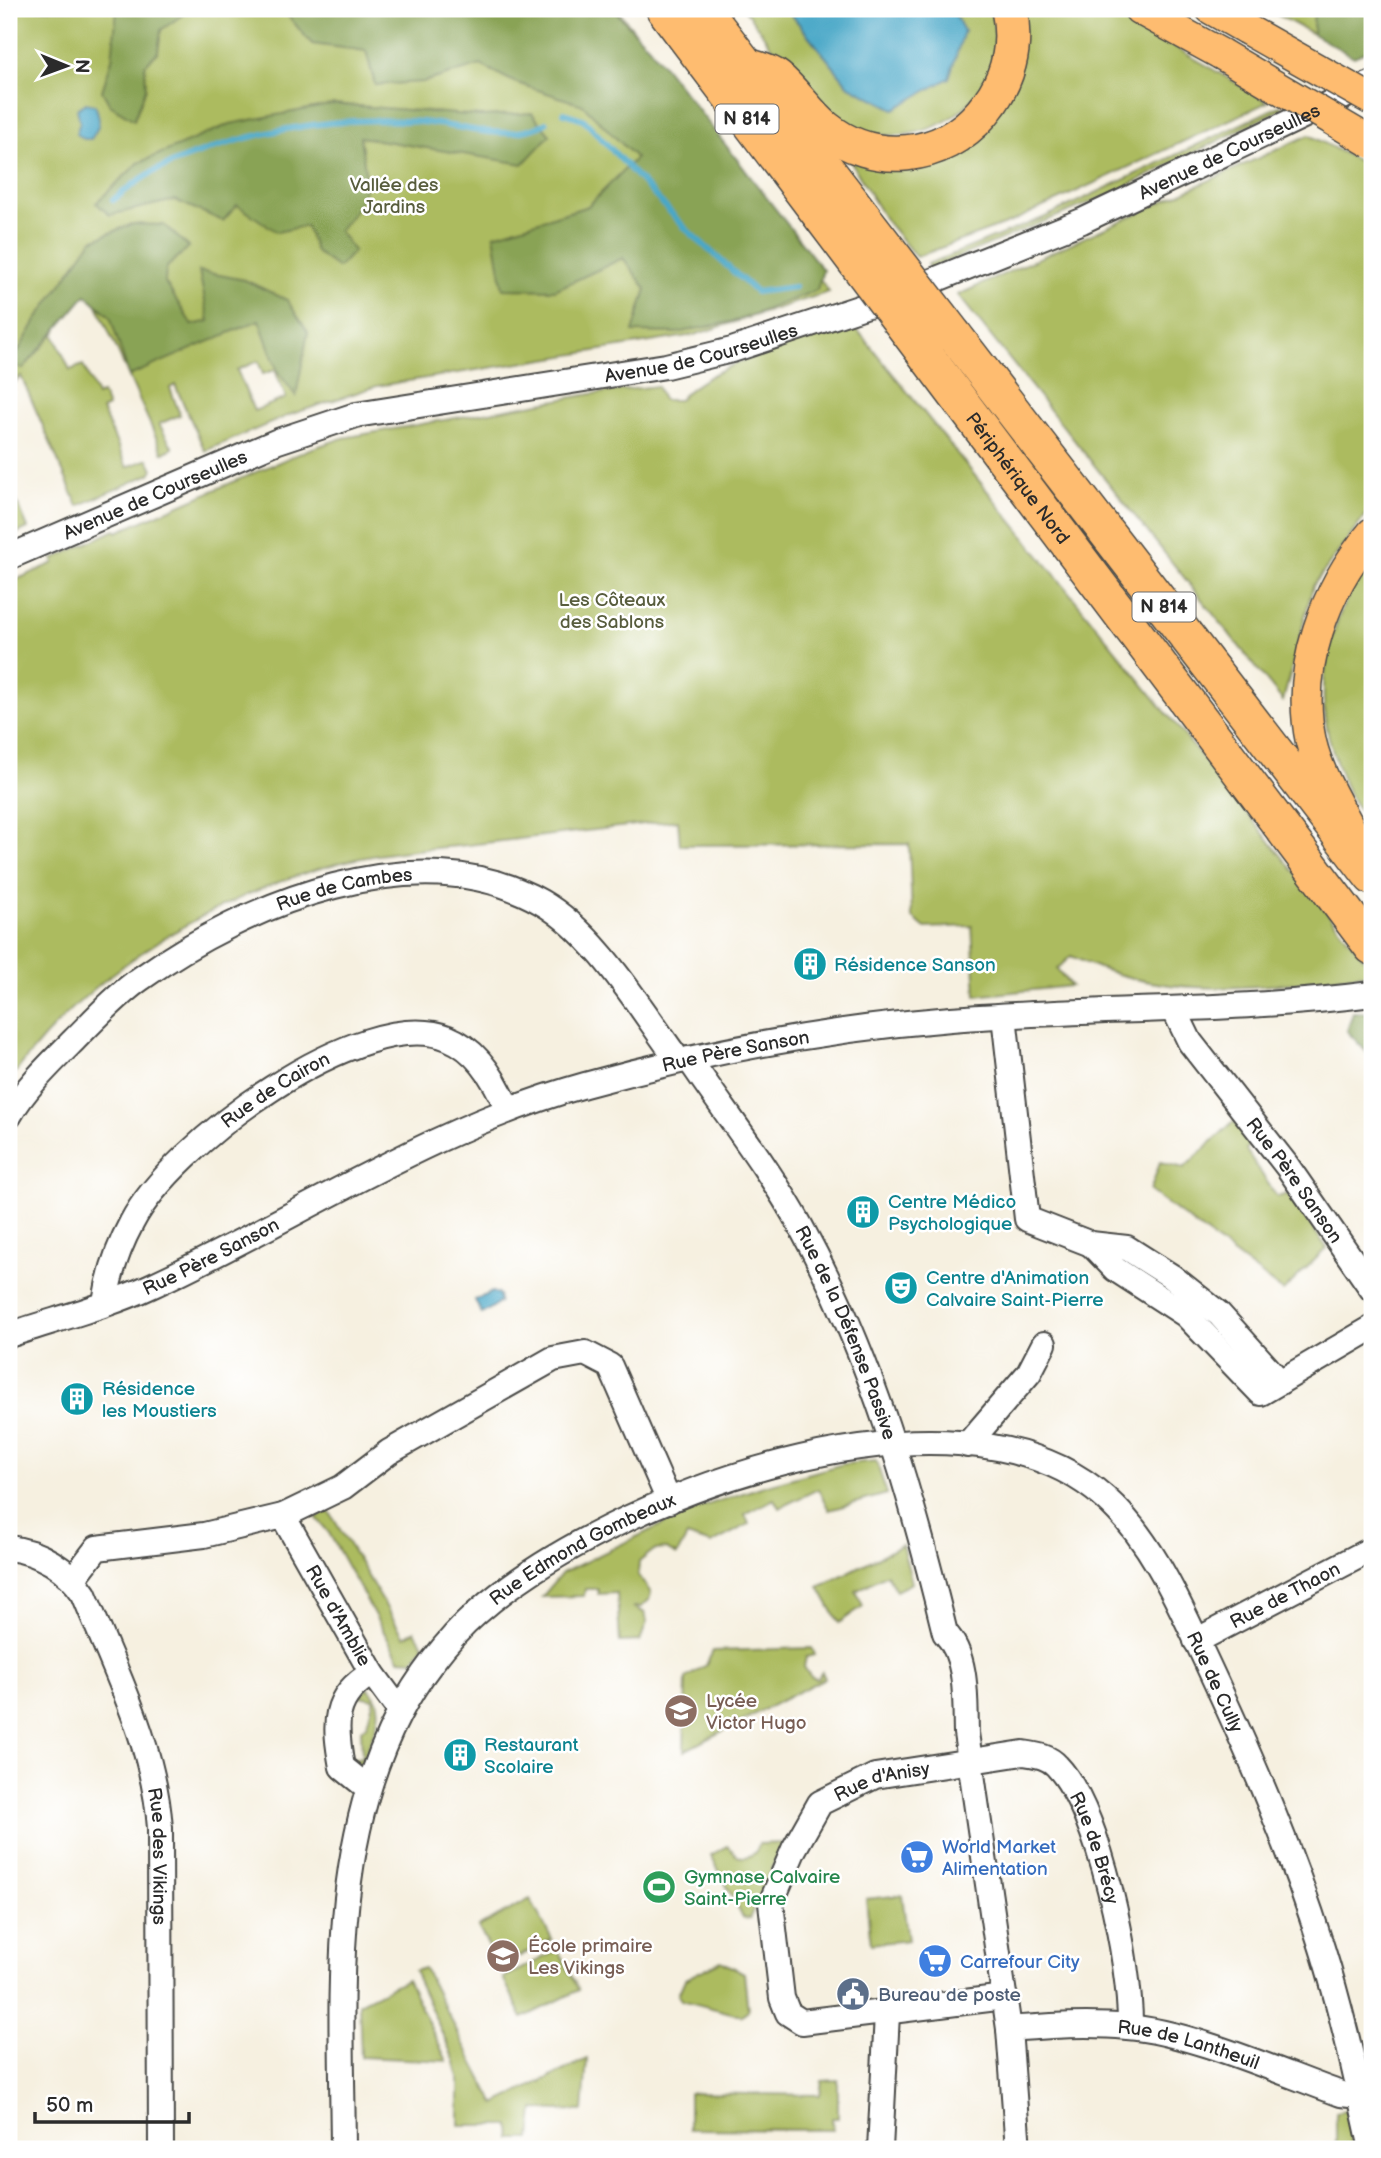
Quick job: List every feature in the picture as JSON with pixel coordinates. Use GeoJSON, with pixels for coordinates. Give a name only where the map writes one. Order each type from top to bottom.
{"type":"FeatureCollection","features":[{"type":"Feature","properties":{"kind":"highway"},"geometry":{"type":"LineString","coordinates":[[747,66],[776,77],[801,107],[842,139],[875,151],[910,154],[940,146],[956,138],[989,106],[1001,88],[1010,64],[1012,31],[1009,9]]}},
{"type":"Feature","properties":{"kind":"highway","name":"Périphérique Nord"},"geometry":{"type":"LineString","coordinates":[[671,11],[747,66],[928,358],[1372,947]]}},
{"type":"Feature","properties":{"kind":"highway","name":"Périphérique Nord"},"geometry":{"type":"LineString","coordinates":[[671,11],[837,210],[955,336],[1372,876]]}},
{"type":"Feature","properties":{"kind":"main road"},"geometry":{"type":"LineString","coordinates":[[1139,9],[1372,143]]}},
{"type":"Feature","properties":{"kind":"main road"},"geometry":{"type":"LineString","coordinates":[[1211,9],[1372,100]]}},
{"type":"Feature","properties":{"kind":"main road"},"geometry":{"type":"LineString","coordinates":[[1372,533],[1339,581],[1319,625],[1308,669],[1306,710],[1311,743],[1323,774],[1372,876]]}},
{"type":"Feature","properties":{"kind":"street","name":"Avenue de Courseulles"},"geometry":{"type":"LineString","coordinates":[[9,557],[278,441],[356,415],[666,366],[732,350],[892,297],[1082,221],[1372,83]]}},
{"type":"Feature","properties":{"kind":"street","name":"Rue de Cambes"},"geometry":{"type":"LineString","coordinates":[[9,1116],[53,1060],[98,1016],[138,980],[199,941],[304,895],[407,874],[450,873],[503,884],[571,921],[684,1060]]}},
{"type":"Feature","properties":{"kind":"street"},"geometry":{"type":"LineString","coordinates":[[1174,1009],[1300,1003],[1372,994]]}},
{"type":"Feature","properties":{"kind":"street","name":"Rue Père Sanson"},"geometry":{"type":"LineString","coordinates":[[9,1335],[148,1287],[409,1153],[508,1110],[583,1086],[684,1060],[844,1031],[1004,1016],[1174,1009],[1190,1042],[1287,1166],[1372,1289]]}},
{"type":"Feature","properties":{"kind":"street"},"geometry":{"type":"LineString","coordinates":[[1004,1016],[1027,1219],[1091,1244],[1127,1248],[1197,1294],[1238,1333],[1280,1382],[1372,1328]]}},
{"type":"Feature","properties":{"kind":"street","name":"Rue de Cairon"},"geometry":{"type":"LineString","coordinates":[[105,1302],[108,1282],[132,1221],[167,1173],[191,1148],[243,1107],[318,1064],[388,1038],[418,1032],[440,1036],[473,1053],[501,1094],[508,1110]]}},
{"type":"Feature","properties":{"kind":"street","name":"Rue de la Défense Passive"},"geometry":{"type":"LineString","coordinates":[[684,1060],[766,1171],[810,1245],[848,1325],[894,1444],[945,1633],[954,1641],[965,1691],[967,1733],[1009,2029],[1018,2149]]}},
{"type":"Feature","properties":{"kind":"street"},"geometry":{"type":"LineString","coordinates":[[967,1445],[1029,1373],[1044,1344]]}},
{"type":"Feature","properties":{"kind":"street"},"geometry":{"type":"LineString","coordinates":[[9,1548],[40,1556],[74,1578],[97,1549],[204,1535],[284,1516],[353,1481],[389,1452],[481,1399],[553,1359],[577,1352],[592,1355],[610,1366],[669,1501]]}},
{"type":"Feature","properties":{"kind":"street","name":"Rue de Cully"},"geometry":{"type":"LineString","coordinates":[[894,1444],[967,1445],[1019,1453],[1051,1463],[1079,1478],[1108,1500],[1147,1547],[1196,1641],[1265,1792],[1306,1900],[1366,2095],[1372,2149]]}},
{"type":"Feature","properties":{"kind":"street","name":"Rue Edmond Gombeaux"},"geometry":{"type":"LineString","coordinates":[[343,2149],[347,1889],[353,1843],[368,1788],[400,1711],[436,1659],[477,1612],[537,1569],[583,1541],[669,1501],[757,1470],[816,1454],[894,1444]]}},
{"type":"Feature","properties":{"kind":"street","name":"Rue d'Amblie"},"geometry":{"type":"LineString","coordinates":[[284,1516],[372,1673],[400,1711]]}},
{"type":"Feature","properties":{"kind":"street","name":"Rue de Thaon"},"geometry":{"type":"LineString","coordinates":[[1196,1641],[1372,1549]]}},
{"type":"Feature","properties":{"kind":"street","name":"Rue des Vikings"},"geometry":{"type":"LineString","coordinates":[[74,1578],[84,1594],[135,1714],[155,1780],[160,1828],[161,2149]]}},
{"type":"Feature","properties":{"kind":"street"},"geometry":{"type":"LineString","coordinates":[[368,1788],[342,1767],[339,1725],[340,1703],[344,1694],[353,1684],[372,1673]]}},
{"type":"Feature","properties":{"kind":"street","name":"Rue de Brécy"},"geometry":{"type":"LineString","coordinates":[[971,1760],[1023,1753],[1043,1756],[1055,1764],[1070,1781],[1109,1889],[1124,1968],[1130,2027]]}},
{"type":"Feature","properties":{"kind":"street","name":"Rue d'Anisy"},"geometry":{"type":"LineString","coordinates":[[971,1760],[876,1776],[820,1803],[794,1849],[771,1903],[782,1998],[788,2013],[802,2022],[887,2014],[1005,1997]]}},
{"type":"Feature","properties":{"kind":"street"},"geometry":{"type":"LineString","coordinates":[[880,2149],[887,2014]]}},
{"type":"Feature","properties":{"kind":"street","name":"Rue de Lantheuil"},"geometry":{"type":"LineString","coordinates":[[1009,2029],[1066,2025],[1130,2027],[1185,2040],[1341,2094],[1366,2095]]}},
{"type":"Feature","properties":{"kind":"green space","name":"Vallée des Jardins"},"geometry":{"type":"Polygon","coordinates":[[[9,9],[617,9],[743,167],[829,292],[694,335],[377,386],[292,414],[205,451],[175,385],[170,388],[180,415],[159,424],[173,448],[163,453],[85,278],[54,335],[70,370],[83,365],[97,396],[102,393],[108,407],[102,410],[127,467],[148,459],[153,469],[150,474],[78,506],[21,376],[9,388],[9,9]],[[258,361],[237,370],[254,411],[286,398],[275,370],[263,374],[258,361]]]}},
{"type":"Feature","properties":{"kind":"green space"},"geometry":{"type":"Polygon","coordinates":[[[117,9],[191,9],[161,30],[158,52],[145,65],[146,88],[134,120],[110,105],[102,91],[112,59],[117,9]]]}},
{"type":"Feature","properties":{"kind":"green space"},"geometry":{"type":"Polygon","coordinates":[[[282,9],[613,9],[649,47],[823,270],[817,290],[739,320],[677,333],[633,332],[646,289],[623,258],[555,290],[503,289],[494,235],[588,206],[636,158],[583,105],[514,82],[481,65],[423,82],[375,85],[366,51],[312,44],[282,9]]]}},
{"type":"Feature","properties":{"kind":"green space"},"geometry":{"type":"Polygon","coordinates":[[[744,9],[787,9],[849,86],[964,31],[952,9],[990,9],[994,32],[993,56],[985,80],[972,100],[934,127],[911,134],[887,135],[864,131],[841,122],[814,100],[744,9]]]}},
{"type":"Feature","properties":{"kind":"green space"},"geometry":{"type":"Polygon","coordinates":[[[1018,9],[1111,9],[1268,102],[1011,222],[916,257],[886,221],[845,152],[980,132],[1018,9]]]}},
{"type":"Feature","properties":{"kind":"green space"},"geometry":{"type":"Polygon","coordinates":[[[1267,9],[1314,9],[1313,34],[1267,9]]]}},
{"type":"Feature","properties":{"kind":"green space"},"geometry":{"type":"Polygon","coordinates":[[[1314,9],[1372,9],[1372,49],[1354,57],[1313,34],[1314,9]]]}},
{"type":"Feature","properties":{"kind":"green space"},"geometry":{"type":"Polygon","coordinates":[[[334,104],[481,116],[532,113],[550,135],[523,164],[360,137],[365,187],[358,206],[339,231],[354,251],[338,268],[316,252],[306,226],[277,232],[237,205],[223,221],[175,200],[110,215],[96,203],[138,163],[230,124],[334,104]]]}},
{"type":"Feature","properties":{"kind":"green space"},"geometry":{"type":"Polygon","coordinates":[[[1279,106],[1284,108],[1111,194],[929,269],[928,264],[1043,218],[1279,106]]]}},
{"type":"Feature","properties":{"kind":"green space"},"geometry":{"type":"Polygon","coordinates":[[[1309,135],[1372,168],[1372,507],[1313,586],[1283,701],[958,295],[1309,135]]]}},
{"type":"Feature","properties":{"kind":"green space"},"geometry":{"type":"Polygon","coordinates":[[[132,224],[164,225],[189,247],[166,268],[165,282],[192,325],[209,321],[199,271],[245,280],[287,300],[308,332],[296,396],[278,372],[259,320],[129,376],[110,316],[86,295],[23,369],[10,365],[37,319],[92,240],[132,224]]]}},
{"type":"Feature","properties":{"kind":"green space","name":"Les Côteaux des Sablons"},"geometry":{"type":"Polygon","coordinates":[[[851,322],[1372,968],[1372,973],[1257,986],[1182,986],[1145,981],[1108,971],[1071,956],[1057,969],[1071,986],[976,996],[972,926],[925,928],[912,917],[909,844],[680,845],[678,820],[374,856],[294,877],[247,895],[156,943],[115,972],[76,1005],[41,1041],[9,1081],[9,583],[54,563],[53,559],[115,530],[117,532],[307,450],[343,438],[591,394],[657,386],[663,400],[679,400],[693,387],[734,364],[851,322]]]}},
{"type":"Feature","properties":{"kind":"green space"},"geometry":{"type":"Polygon","coordinates":[[[9,484],[28,528],[9,537],[9,484]]]}},
{"type":"Feature","properties":{"kind":"green space"},"geometry":{"type":"Polygon","coordinates":[[[1372,562],[1372,827],[1348,792],[1332,749],[1326,724],[1324,682],[1339,616],[1359,578],[1372,562]]]}},
{"type":"Feature","properties":{"kind":"green space"},"geometry":{"type":"Polygon","coordinates":[[[1353,1012],[1372,1013],[1372,1058],[1347,1031],[1353,1012]]]}},
{"type":"Feature","properties":{"kind":"green space"},"geometry":{"type":"Polygon","coordinates":[[[1234,1121],[1251,1142],[1246,1150],[1277,1197],[1288,1194],[1327,1248],[1283,1291],[1150,1191],[1160,1162],[1184,1168],[1234,1121]]]}},
{"type":"Feature","properties":{"kind":"green space"},"geometry":{"type":"Polygon","coordinates":[[[876,1461],[887,1494],[829,1510],[818,1489],[779,1508],[774,1499],[745,1514],[749,1524],[711,1544],[687,1536],[677,1555],[666,1549],[654,1550],[639,1562],[638,1575],[651,1593],[649,1600],[641,1607],[633,1607],[645,1613],[647,1622],[640,1641],[620,1642],[617,1593],[598,1594],[598,1589],[585,1589],[584,1596],[542,1597],[562,1573],[692,1510],[843,1464],[876,1461]]]}},
{"type":"Feature","properties":{"kind":"green space"},"geometry":{"type":"Polygon","coordinates":[[[329,1511],[404,1637],[415,1631],[424,1646],[413,1660],[399,1659],[329,1533],[316,1517],[329,1511]]]}},
{"type":"Feature","properties":{"kind":"green space"},"geometry":{"type":"Polygon","coordinates":[[[902,1545],[912,1583],[896,1591],[887,1574],[856,1591],[863,1606],[839,1623],[819,1587],[902,1545]]]}},
{"type":"Feature","properties":{"kind":"green space"},"geometry":{"type":"Polygon","coordinates":[[[812,1648],[815,1655],[806,1657],[804,1667],[811,1677],[817,1679],[822,1672],[825,1678],[684,1751],[686,1678],[706,1665],[713,1651],[812,1648]]]}},
{"type":"Feature","properties":{"kind":"green space"},"geometry":{"type":"Polygon","coordinates":[[[367,1688],[378,1704],[377,1724],[361,1764],[357,1766],[352,1759],[362,1757],[361,1730],[367,1724],[374,1699],[360,1696],[367,1688]]]}},
{"type":"Feature","properties":{"kind":"green space"},"geometry":{"type":"Polygon","coordinates":[[[783,1843],[749,1919],[743,1918],[711,1855],[728,1846],[737,1856],[748,1856],[756,1851],[759,1844],[783,1843]]]}},
{"type":"Feature","properties":{"kind":"green space"},"geometry":{"type":"Polygon","coordinates":[[[902,1895],[908,1940],[871,1944],[866,1899],[902,1895]]]}},
{"type":"Feature","properties":{"kind":"green space"},"geometry":{"type":"Polygon","coordinates":[[[530,1899],[552,1939],[500,1967],[478,1927],[530,1899]]]}},
{"type":"Feature","properties":{"kind":"green space"},"geometry":{"type":"Polygon","coordinates":[[[558,1950],[579,1990],[523,2018],[503,1978],[558,1950]]]}},
{"type":"Feature","properties":{"kind":"green space"},"geometry":{"type":"Polygon","coordinates":[[[721,1961],[744,1973],[748,2011],[742,2016],[681,2000],[678,1995],[685,1979],[721,1961]]]}},
{"type":"Feature","properties":{"kind":"green space"},"geometry":{"type":"Polygon","coordinates":[[[424,1968],[495,2104],[587,2059],[583,2111],[534,2109],[531,2139],[511,2139],[510,2125],[459,2125],[459,2077],[454,2059],[414,1971],[424,1968]]]}},
{"type":"Feature","properties":{"kind":"green space"},"geometry":{"type":"Polygon","coordinates":[[[407,1979],[447,2061],[361,2057],[359,2003],[407,1979]]]}},
{"type":"Feature","properties":{"kind":"green space"},"geometry":{"type":"Polygon","coordinates":[[[838,2080],[838,2118],[832,2118],[833,2130],[689,2129],[689,2093],[820,2095],[822,2081],[838,2080]]]}},
{"type":"Feature","properties":{"kind":"green space"},"geometry":{"type":"Polygon","coordinates":[[[1346,2110],[1353,2149],[1282,2149],[1336,2145],[1336,2112],[1346,2110]]]}},
{"type":"Feature","properties":{"kind":"water"},"geometry":{"type":"Polygon","coordinates":[[[787,9],[952,9],[964,31],[949,78],[894,109],[849,86],[787,9]]]}},
{"type":"Feature","properties":{"kind":"water"},"geometry":{"type":"Polygon","coordinates":[[[86,103],[95,105],[98,115],[98,127],[91,139],[84,139],[76,134],[80,122],[77,109],[86,103]]]}},
{"type":"Feature","properties":{"kind":"water"},"geometry":{"type":"Polygon","coordinates":[[[492,1292],[499,1295],[500,1302],[482,1314],[475,1300],[492,1292]]]}},
{"type":"Feature","properties":{"kind":"waterway"},"geometry":{"type":"LineString","coordinates":[[564,113],[583,119],[687,230],[756,292],[795,287]]}},
{"type":"Feature","properties":{"kind":"waterway"},"geometry":{"type":"LineString","coordinates":[[113,200],[151,173],[188,157],[253,136],[286,129],[387,120],[501,133],[532,129],[546,123]]}},
{"type":"Feature","properties":{"kind":"place","name":"Résidence Sanson"},"geometry":{"type":"Point","coordinates":[810,964]}},
{"type":"Feature","properties":{"kind":"place","name":"Centre Médico Psychologique"},"geometry":{"type":"Point","coordinates":[863,1212]}},
{"type":"Feature","properties":{"kind":"place","name":"Centre d'Animation Calvaire Saint-Pierre"},"geometry":{"type":"Point","coordinates":[901,1288]}},
{"type":"Feature","properties":{"kind":"place","name":"Résidence les Moustiers"},"geometry":{"type":"Point","coordinates":[77,1399]}},
{"type":"Feature","properties":{"kind":"place","name":"Lycée Victor Hugo"},"geometry":{"type":"Point","coordinates":[681,1711]}},
{"type":"Feature","properties":{"kind":"place","name":"Restaurant Scolaire"},"geometry":{"type":"Point","coordinates":[460,1755]}},
{"type":"Feature","properties":{"kind":"place","name":"World Market Alimentation"},"geometry":{"type":"Point","coordinates":[917,1857]}},
{"type":"Feature","properties":{"kind":"place","name":"Gymnase Calvaire Saint-Pierre"},"geometry":{"type":"Point","coordinates":[659,1887]}},
{"type":"Feature","properties":{"kind":"place","name":"École primaire Les Vikings"},"geometry":{"type":"Point","coordinates":[503,1956]}},
{"type":"Feature","properties":{"kind":"place","name":"Carrefour City"},"geometry":{"type":"Point","coordinates":[935,1961]}},
{"type":"Feature","properties":{"kind":"place","name":"Bureau de poste"},"geometry":{"type":"Point","coordinates":[853,1994]}}]}
